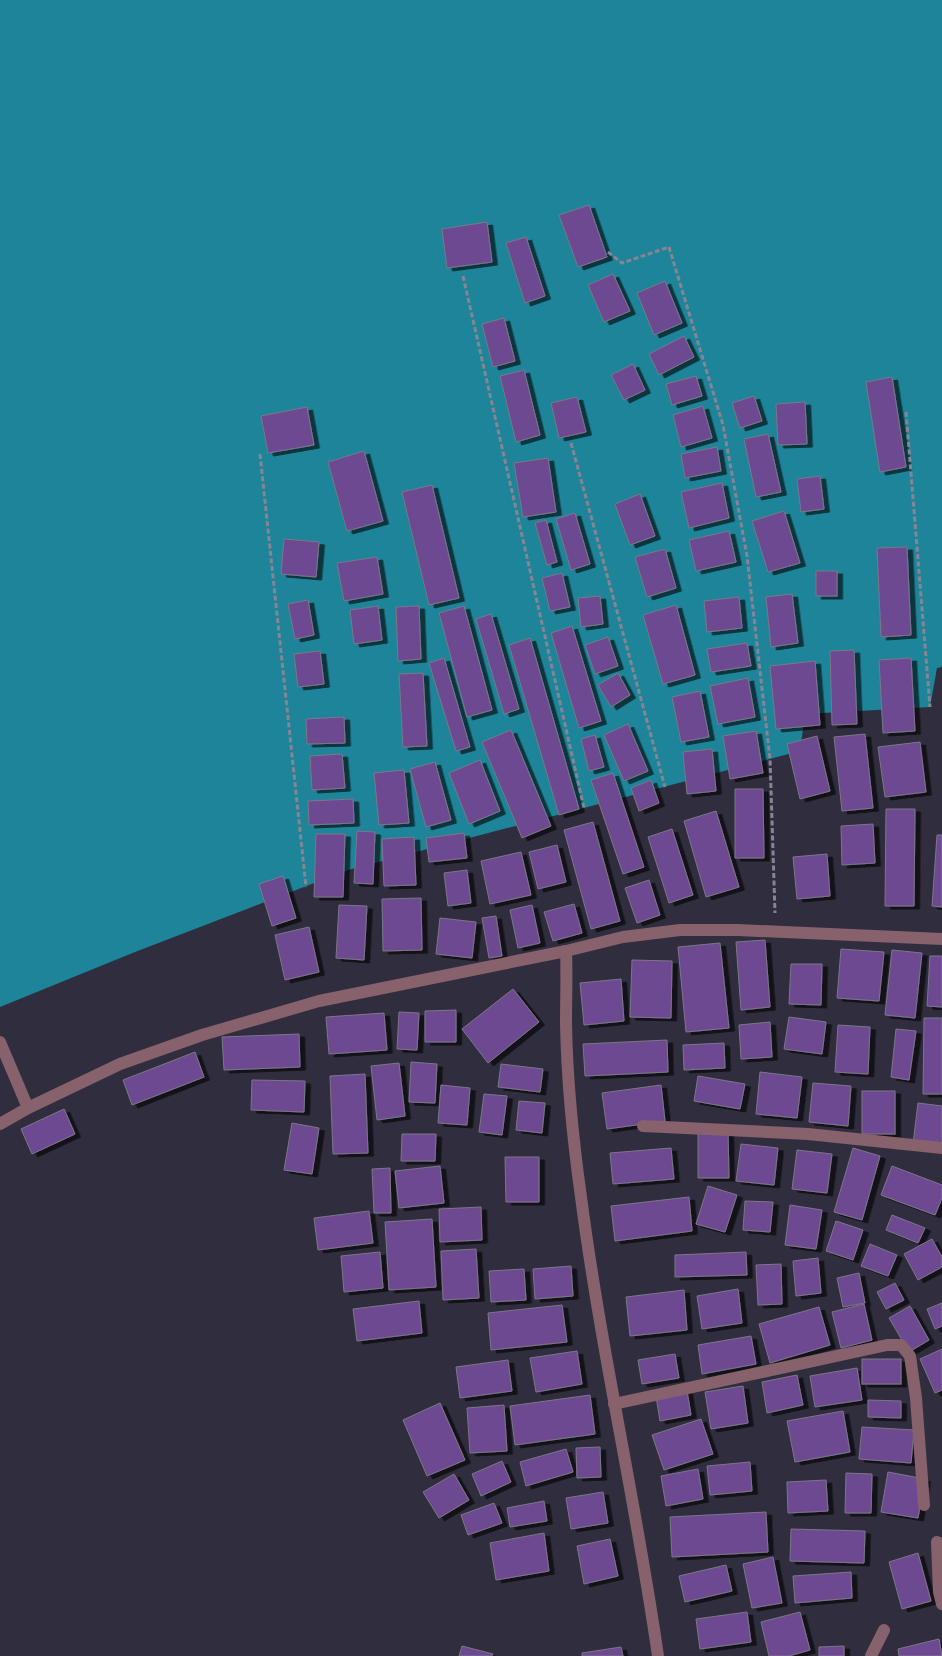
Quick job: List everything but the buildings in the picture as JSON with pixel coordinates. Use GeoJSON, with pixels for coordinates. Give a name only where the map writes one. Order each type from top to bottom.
{"type":"FeatureCollection","features":[{"type":"Feature","properties":{"kind":"street"},"geometry":{"type":"LineString","coordinates":[[0,1124],[28,1108],[120,1064],[202,1035],[319,1001],[566,951],[624,937],[680,930],[738,930],[942,939]]}},
{"type":"Feature","properties":{"kind":"street"},"geometry":{"type":"LineString","coordinates":[[566,951],[566,1024],[580,1196],[614,1404],[649,1588],[658,1656]]}},
{"type":"Feature","properties":{"kind":"street"},"geometry":{"type":"LineString","coordinates":[[0,1042],[28,1108]]}},
{"type":"Feature","properties":{"kind":"street"},"geometry":{"type":"LineString","coordinates":[[643,1126],[808,1134],[942,1148]]}},
{"type":"Feature","properties":{"kind":"street"},"geometry":{"type":"LineString","coordinates":[[614,1404],[887,1345],[901,1345],[910,1356],[916,1398],[924,1504]]}},
{"type":"Feature","properties":{"kind":"street"},"geometry":{"type":"LineString","coordinates":[[937,1542],[939,1592],[942,1604]]}},
{"type":"Feature","properties":{"kind":"street"},"geometry":{"type":"LineString","coordinates":[[871,1656],[884,1630]]}},
{"type":"Feature","properties":{"kind":"path"},"geometry":{"type":"LineString","coordinates":[[608,252],[622,263],[669,247],[723,425],[747,556],[770,759],[775,932]]}},
{"type":"Feature","properties":{"kind":"path"},"geometry":{"type":"LineString","coordinates":[[463,276],[584,808]]}},
{"type":"Feature","properties":{"kind":"path"},"geometry":{"type":"LineString","coordinates":[[906,412],[930,707]]}},
{"type":"Feature","properties":{"kind":"path"},"geometry":{"type":"LineString","coordinates":[[571,443],[665,787]]}},
{"type":"Feature","properties":{"kind":"path"},"geometry":{"type":"LineString","coordinates":[[260,454],[306,887]]}},
{"type":"Feature","properties":{"kind":"water"},"geometry":{"type":"Polygon","coordinates":[[[0,0],[942,0],[942,667],[937,668],[930,707],[805,714],[800,751],[348,870],[135,952],[0,1007],[0,0]]]}}]}
